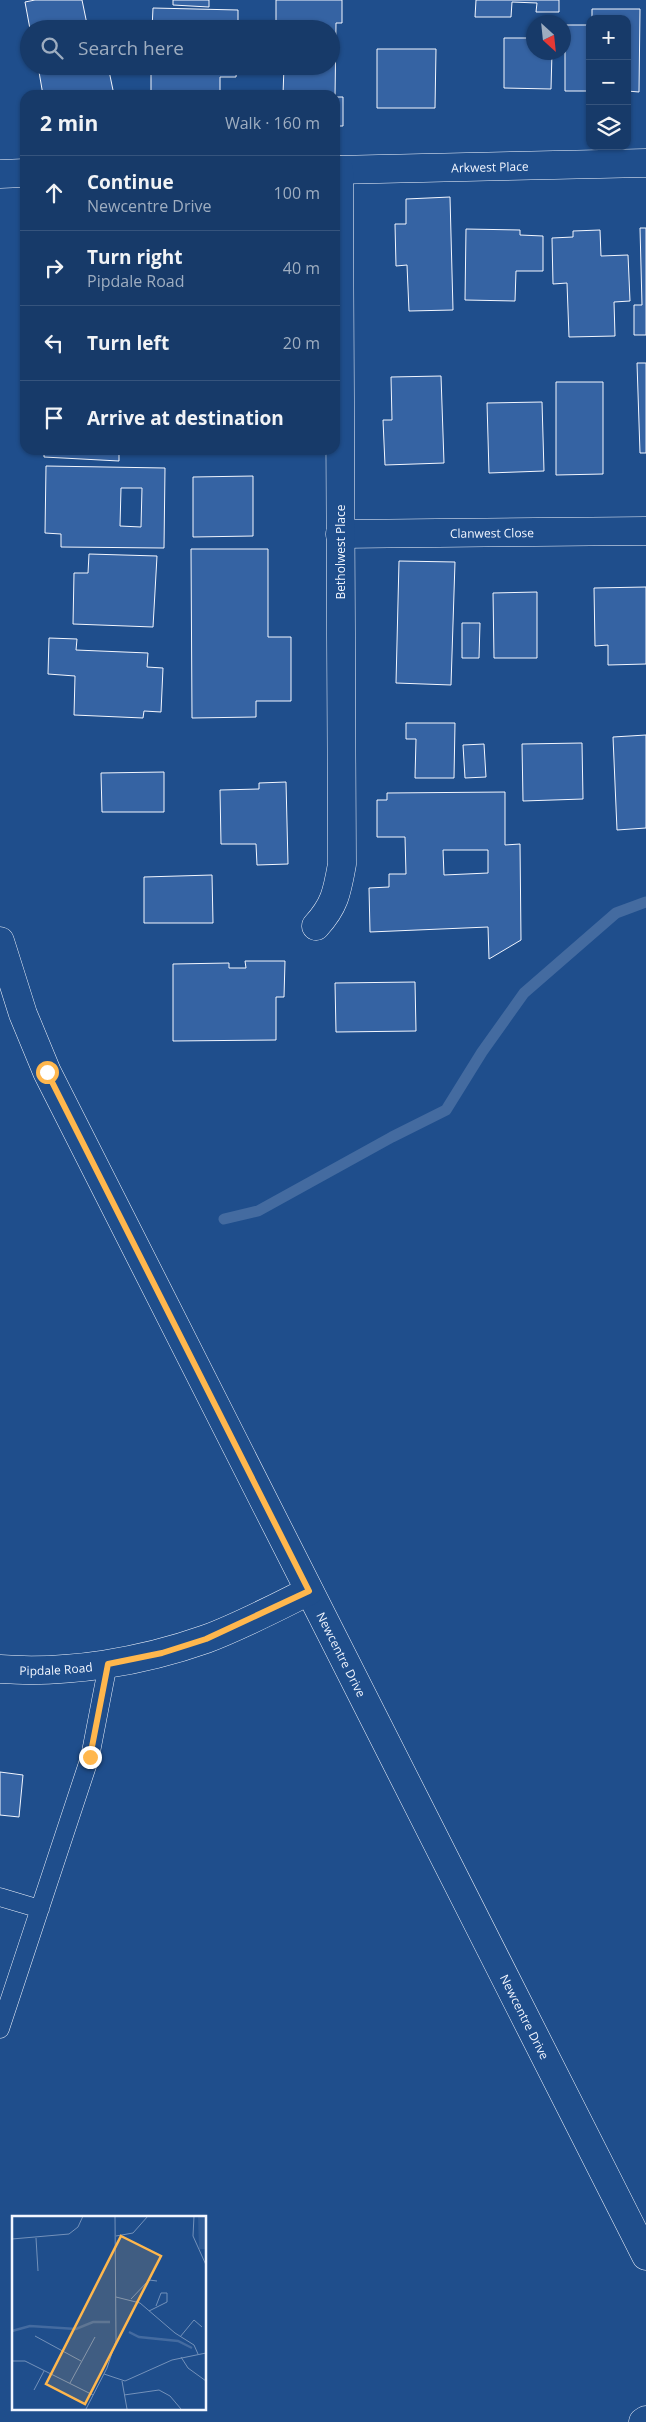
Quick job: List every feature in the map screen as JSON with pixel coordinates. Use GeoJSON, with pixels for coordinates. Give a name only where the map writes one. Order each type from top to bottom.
{"type":"FeatureCollection","features":[{"type":"Feature","properties":{"kind":"street","name":"Arkwest Place"},"geometry":{"type":"LineString","coordinates":[[340,170],[646,163]]}},
{"type":"Feature","properties":{"kind":"street"},"geometry":{"type":"LineString","coordinates":[[0,174],[20,174]]}},
{"type":"Feature","properties":{"kind":"street","name":"Betholwest Place"},"geometry":{"type":"LineString","coordinates":[[316,926],[329,911],[337,890],[342,864],[339,455]]}},
{"type":"Feature","properties":{"kind":"street","name":"Clanwest Close"},"geometry":{"type":"LineString","coordinates":[[340,534],[646,531]]}},
{"type":"Feature","properties":{"kind":"street","name":"Newcentre Drive"},"geometry":{"type":"LineString","coordinates":[[0,941],[23,1014],[47,1072],[646,2256]]}},
{"type":"Feature","properties":{"kind":"street","name":"Pipdale Road"},"geometry":{"type":"LineString","coordinates":[[0,1669],[62,1669],[108,1664],[162,1653],[206,1639],[309,1591]]}},
{"type":"Feature","properties":{"kind":"lane"},"geometry":{"type":"LineString","coordinates":[[0,2029],[90,1757],[108,1664]]}},
{"type":"Feature","properties":{"kind":"lane"},"geometry":{"type":"LineString","coordinates":[[0,1897],[40,1909]]}},
{"type":"Feature","properties":{"kind":"building"},"geometry":{"type":"Polygon","coordinates":[[[35,0],[82,0],[86,20],[28,20],[25,2],[35,0]]]}},
{"type":"Feature","properties":{"kind":"building"},"geometry":{"type":"Polygon","coordinates":[[[173,0],[209,0],[209,7],[173,5],[173,0]]]}},
{"type":"Feature","properties":{"kind":"building"},"geometry":{"type":"Polygon","coordinates":[[[276,0],[342,0],[342,23],[340,23],[340,20],[276,20],[276,0]]]}},
{"type":"Feature","properties":{"kind":"building"},"geometry":{"type":"Polygon","coordinates":[[[476,0],[559,0],[559,12],[536,12],[537,3],[512,2],[511,17],[475,17],[476,0]]]}},
{"type":"Feature","properties":{"kind":"building"},"geometry":{"type":"Polygon","coordinates":[[[153,8],[238,10],[238,20],[152,20],[153,8]]]}},
{"type":"Feature","properties":{"kind":"building"},"geometry":{"type":"Polygon","coordinates":[[[592,9],[640,9],[639,92],[631,91],[631,15],[592,15],[592,9]]]}},
{"type":"Feature","properties":{"kind":"building"},"geometry":{"type":"Polygon","coordinates":[[[571,25],[586,25],[586,91],[565,91],[565,60],[571,60],[571,25]]]}},
{"type":"Feature","properties":{"kind":"building"},"geometry":{"type":"Polygon","coordinates":[[[504,38],[526,38],[526,60],[552,60],[551,89],[504,88],[504,38]]]}},
{"type":"Feature","properties":{"kind":"building"},"geometry":{"type":"Polygon","coordinates":[[[377,49],[436,49],[435,108],[377,108],[377,49]]]}},
{"type":"Feature","properties":{"kind":"building"},"geometry":{"type":"Polygon","coordinates":[[[40,75],[110,75],[113,90],[42,90],[40,75]]]}},
{"type":"Feature","properties":{"kind":"building"},"geometry":{"type":"Polygon","coordinates":[[[151,75],[236,75],[236,77],[220,77],[220,90],[151,90],[151,75]]]}},
{"type":"Feature","properties":{"kind":"building"},"geometry":{"type":"Polygon","coordinates":[[[284,75],[335,75],[335,90],[283,90],[284,75]]]}},
{"type":"Feature","properties":{"kind":"building"},"geometry":{"type":"Polygon","coordinates":[[[340,97],[343,97],[343,126],[340,126],[340,97]]]}},
{"type":"Feature","properties":{"kind":"building"},"geometry":{"type":"Polygon","coordinates":[[[450,197],[453,310],[409,311],[407,265],[396,266],[395,224],[406,224],[406,199],[450,197]]]}},
{"type":"Feature","properties":{"kind":"building"},"geometry":{"type":"Polygon","coordinates":[[[640,228],[646,228],[646,335],[634,335],[634,305],[642,305],[640,228]]]}},
{"type":"Feature","properties":{"kind":"building"},"geometry":{"type":"Polygon","coordinates":[[[466,229],[520,230],[520,235],[543,236],[543,271],[516,271],[515,301],[465,300],[466,229]]]}},
{"type":"Feature","properties":{"kind":"building"},"geometry":{"type":"Polygon","coordinates":[[[600,230],[601,256],[628,255],[630,301],[614,302],[615,336],[569,337],[567,283],[553,284],[552,238],[573,237],[573,231],[600,230]]]}},
{"type":"Feature","properties":{"kind":"building"},"geometry":{"type":"Polygon","coordinates":[[[637,363],[646,363],[646,453],[640,453],[637,363]]]}},
{"type":"Feature","properties":{"kind":"building"},"geometry":{"type":"Polygon","coordinates":[[[441,376],[444,463],[385,465],[383,420],[392,420],[391,377],[441,376]]]}},
{"type":"Feature","properties":{"kind":"building"},"geometry":{"type":"Polygon","coordinates":[[[556,382],[603,382],[603,474],[556,475],[556,382]]]}},
{"type":"Feature","properties":{"kind":"building"},"geometry":{"type":"Polygon","coordinates":[[[542,402],[544,471],[489,473],[487,403],[542,402]]]}},
{"type":"Feature","properties":{"kind":"building"},"geometry":{"type":"Polygon","coordinates":[[[44,455],[119,455],[119,461],[44,457],[44,455]]]}},
{"type":"Feature","properties":{"kind":"building"},"geometry":{"type":"Polygon","coordinates":[[[46,466],[165,468],[164,548],[61,547],[61,534],[45,533],[46,466]],[[121,488],[120,526],[141,527],[142,488],[121,488]]]}},
{"type":"Feature","properties":{"kind":"building"},"geometry":{"type":"Polygon","coordinates":[[[253,476],[253,536],[193,537],[193,477],[253,476]]]}},
{"type":"Feature","properties":{"kind":"building"},"geometry":{"type":"Polygon","coordinates":[[[191,549],[268,549],[268,637],[291,637],[291,701],[256,701],[256,717],[192,718],[191,549]]]}},
{"type":"Feature","properties":{"kind":"building"},"geometry":{"type":"Polygon","coordinates":[[[89,554],[157,556],[153,627],[73,624],[74,573],[88,573],[89,554]]]}},
{"type":"Feature","properties":{"kind":"building"},"geometry":{"type":"Polygon","coordinates":[[[399,561],[455,562],[451,685],[396,683],[399,561]]]}},
{"type":"Feature","properties":{"kind":"building"},"geometry":{"type":"Polygon","coordinates":[[[646,587],[646,664],[608,665],[608,645],[595,646],[594,588],[646,587]]]}},
{"type":"Feature","properties":{"kind":"building"},"geometry":{"type":"Polygon","coordinates":[[[537,592],[537,658],[494,658],[493,593],[537,592]]]}},
{"type":"Feature","properties":{"kind":"building"},"geometry":{"type":"Polygon","coordinates":[[[462,623],[480,623],[479,658],[462,658],[462,623]]]}},
{"type":"Feature","properties":{"kind":"building"},"geometry":{"type":"Polygon","coordinates":[[[49,638],[77,639],[76,650],[148,653],[147,667],[163,668],[161,712],[144,711],[143,718],[74,715],[75,676],[48,674],[49,638]]]}},
{"type":"Feature","properties":{"kind":"building"},"geometry":{"type":"Polygon","coordinates":[[[406,723],[455,723],[454,778],[415,778],[416,739],[406,739],[406,723]]]}},
{"type":"Feature","properties":{"kind":"building"},"geometry":{"type":"Polygon","coordinates":[[[646,735],[646,828],[617,830],[613,737],[646,735]]]}},
{"type":"Feature","properties":{"kind":"building"},"geometry":{"type":"Polygon","coordinates":[[[582,743],[583,799],[523,801],[522,744],[582,743]]]}},
{"type":"Feature","properties":{"kind":"building"},"geometry":{"type":"Polygon","coordinates":[[[484,744],[486,777],[465,778],[463,745],[484,744]]]}},
{"type":"Feature","properties":{"kind":"building"},"geometry":{"type":"Polygon","coordinates":[[[164,772],[164,812],[102,812],[101,773],[164,772]]]}},
{"type":"Feature","properties":{"kind":"building"},"geometry":{"type":"Polygon","coordinates":[[[286,782],[288,864],[257,865],[256,844],[221,844],[220,790],[259,789],[259,783],[286,782]]]}},
{"type":"Feature","properties":{"kind":"building"},"geometry":{"type":"Polygon","coordinates":[[[505,792],[505,845],[520,844],[521,940],[489,959],[488,927],[370,932],[369,888],[389,887],[389,874],[406,874],[405,837],[377,837],[377,800],[387,800],[387,793],[505,792]],[[443,850],[444,875],[488,873],[488,850],[443,850]]]}},
{"type":"Feature","properties":{"kind":"building"},"geometry":{"type":"Polygon","coordinates":[[[212,875],[213,923],[144,923],[144,877],[212,875]]]}},
{"type":"Feature","properties":{"kind":"building"},"geometry":{"type":"Polygon","coordinates":[[[245,961],[285,961],[284,997],[276,997],[276,1040],[173,1041],[173,964],[229,963],[229,968],[246,968],[245,961]]]}},
{"type":"Feature","properties":{"kind":"building"},"geometry":{"type":"Polygon","coordinates":[[[415,982],[416,1031],[336,1032],[335,983],[415,982]]]}},
{"type":"Feature","properties":{"kind":"building"},"geometry":{"type":"Polygon","coordinates":[[[0,1772],[23,1775],[19,1817],[0,1815],[0,1772]]]}},
{"type":"Feature","properties":{"kind":"waterway"},"geometry":{"type":"LineString","coordinates":[[224,1219],[258,1211],[392,1137],[446,1110],[482,1052],[524,993],[616,913],[646,902]]}},
{"type":"Feature","properties":{"kind":"route"},"geometry":{"type":"LineString","coordinates":[[47,1072],[309,1591],[206,1639],[162,1653],[108,1664],[90,1757]]}}]}
